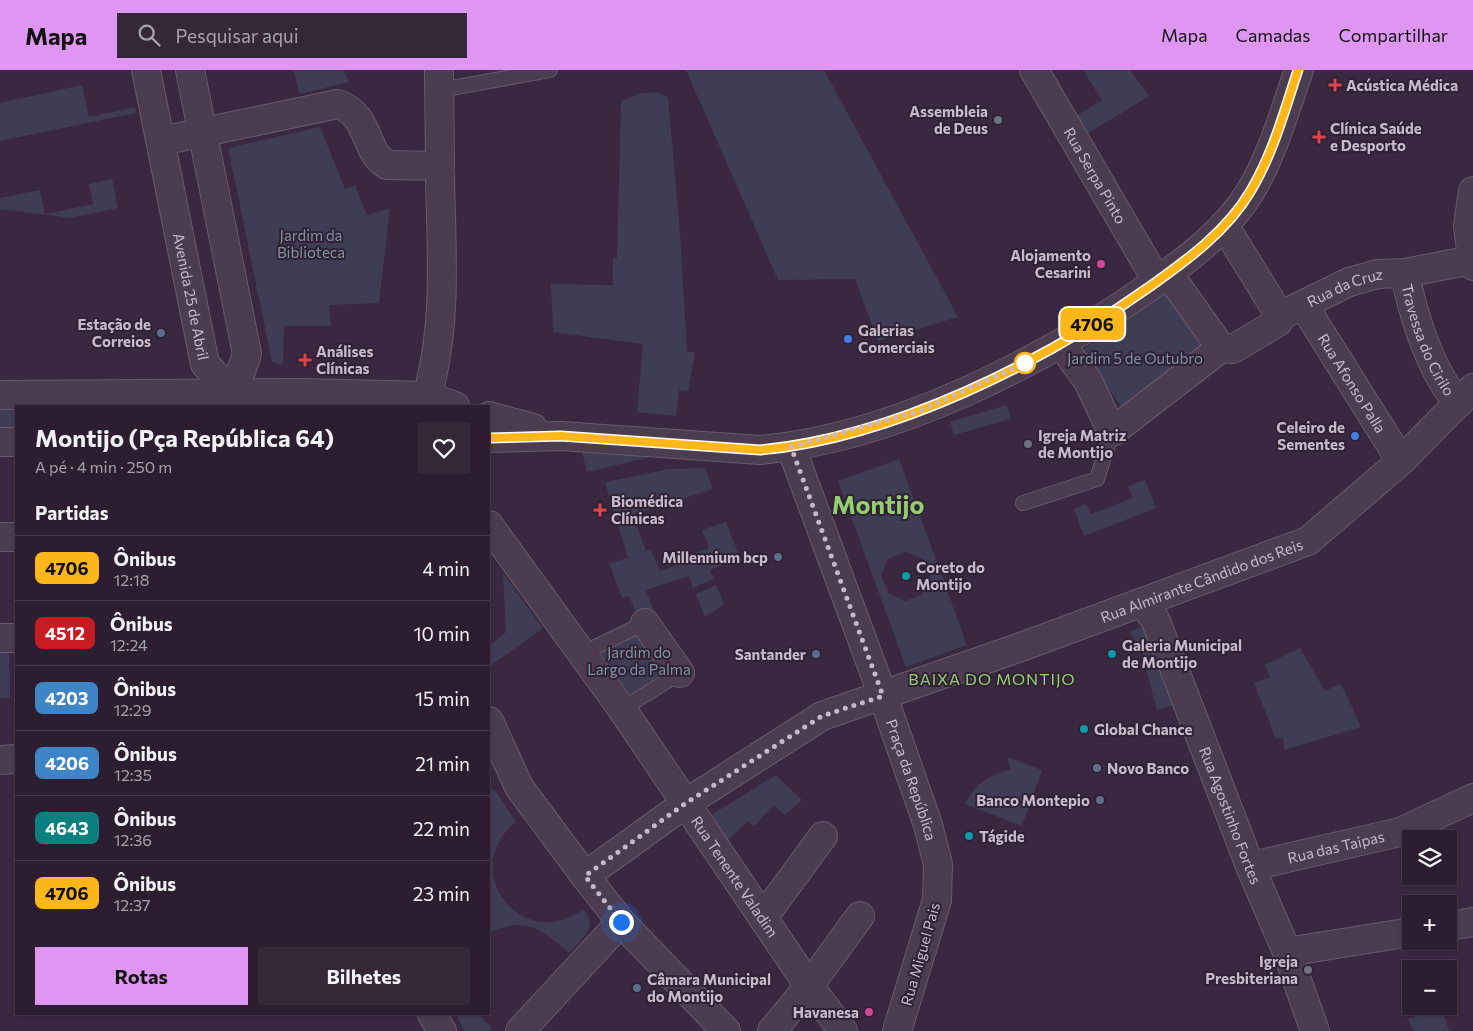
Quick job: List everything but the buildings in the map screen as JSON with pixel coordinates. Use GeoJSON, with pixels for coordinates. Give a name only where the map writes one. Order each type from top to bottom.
{"type":"FeatureCollection","features":[{"type":"Feature","properties":{"kind":"street","name":"Avenida 25 de Abril"},"geometry":{"type":"LineString","coordinates":[[146,70],[205,364],[234,400]]}},
{"type":"Feature","properties":{"kind":"street"},"geometry":{"type":"LineString","coordinates":[[190,70],[247,354],[234,400]]}},
{"type":"Feature","properties":{"kind":"street","name":"Rua Serpa Pinto"},"geometry":{"type":"LineString","coordinates":[[1034,70],[1163,277],[1227,348]]}},
{"type":"Feature","properties":{"kind":"street"},"geometry":{"type":"LineString","coordinates":[[490,438],[561,436],[760,450],[791,447],[920,411],[1060,344],[1163,277],[1224,225],[1250,193],[1280,131],[1298,70]]}},
{"type":"Feature","properties":{"kind":"street"},"geometry":{"type":"LineString","coordinates":[[431,381],[438,348],[441,278],[440,80]]}},
{"type":"Feature","properties":{"kind":"street"},"geometry":{"type":"LineString","coordinates":[[161,141],[338,104],[349,108],[360,119],[380,161],[387,166],[440,170]]}},
{"type":"Feature","properties":{"kind":"street"},"geometry":{"type":"LineString","coordinates":[[1473,191],[1468,226],[1473,263]]}},
{"type":"Feature","properties":{"kind":"street","name":"Rua Afonso Palla"},"geometry":{"type":"LineString","coordinates":[[1224,225],[1292,311],[1401,462]]}},
{"type":"Feature","properties":{"kind":"street","name":"Rua da Cruz"},"geometry":{"type":"LineString","coordinates":[[1112,432],[1227,348],[1278,322],[1292,311],[1348,282],[1378,274],[1406,273],[1473,263]]}},
{"type":"Feature","properties":{"kind":"street","name":"Travessa do Cirilo"},"geometry":{"type":"LineString","coordinates":[[1406,273],[1419,328],[1447,391],[1466,395]]}},
{"type":"Feature","properties":{"kind":"street"},"geometry":{"type":"LineString","coordinates":[[1060,344],[1088,381],[1112,432]]}},
{"type":"Feature","properties":{"kind":"street"},"geometry":{"type":"LineString","coordinates":[[0,395],[234,400],[428,396],[453,405]]}},
{"type":"Feature","properties":{"kind":"street","name":"Rua Almirante Cândido dos Reis"},"geometry":{"type":"LineString","coordinates":[[585,876],[686,803],[822,716],[883,696],[1308,542],[1401,462],[1466,395]]}},
{"type":"Feature","properties":{"kind":"street"},"geometry":{"type":"LineString","coordinates":[[490,416],[561,436]]}},
{"type":"Feature","properties":{"kind":"street"},"geometry":{"type":"LineString","coordinates":[[0,442],[15,442]]}},
{"type":"Feature","properties":{"kind":"street","name":"Praça da República"},"geometry":{"type":"LineString","coordinates":[[791,447],[883,696],[928,825],[938,864],[938,877]]}},
{"type":"Feature","properties":{"kind":"street","name":"Rua Tenente Valadim"},"geometry":{"type":"LineString","coordinates":[[490,526],[622,709],[809,986],[843,1031]]}},
{"type":"Feature","properties":{"kind":"street"},"geometry":{"type":"LineString","coordinates":[[0,537],[15,537]]}},
{"type":"Feature","properties":{"kind":"street","name":"Rua Agostinho Fortes"},"geometry":{"type":"LineString","coordinates":[[1142,603],[1154,620],[1252,871],[1286,952],[1315,1031]]}},
{"type":"Feature","properties":{"kind":"street"},"geometry":{"type":"LineString","coordinates":[[645,623],[680,673]]}},
{"type":"Feature","properties":{"kind":"street"},"geometry":{"type":"LineString","coordinates":[[0,638],[15,638]]}},
{"type":"Feature","properties":{"kind":"street"},"geometry":{"type":"LineString","coordinates":[[492,737],[519,787],[621,922],[726,1031]]}},
{"type":"Feature","properties":{"kind":"street"},"geometry":{"type":"LineString","coordinates":[[0,760],[15,759]]}},
{"type":"Feature","properties":{"kind":"street","name":"Rua das Taipas"},"geometry":{"type":"LineString","coordinates":[[1252,871],[1265,863],[1400,832],[1473,798]]}},
{"type":"Feature","properties":{"kind":"street"},"geometry":{"type":"LineString","coordinates":[[763,918],[823,836]]}},
{"type":"Feature","properties":{"kind":"street","name":"Rua Miguel Pais"},"geometry":{"type":"LineString","coordinates":[[897,1031],[936,900],[938,877]]}},
{"type":"Feature","properties":{"kind":"street"},"geometry":{"type":"LineString","coordinates":[[772,1031],[809,986],[860,916]]}},
{"type":"Feature","properties":{"kind":"street"},"geometry":{"type":"LineString","coordinates":[[520,1031],[621,922]]}},
{"type":"Feature","properties":{"kind":"street"},"geometry":{"type":"LineString","coordinates":[[1457,925],[1473,922]]}},
{"type":"Feature","properties":{"kind":"street"},"geometry":{"type":"LineString","coordinates":[[1286,952],[1402,933]]}},
{"type":"Feature","properties":{"kind":"street"},"geometry":{"type":"LineString","coordinates":[[433,1015],[442,1031]]}},
{"type":"Feature","properties":{"kind":"lane"},"geometry":{"type":"LineString","coordinates":[[440,80],[550,70]]}},
{"type":"Feature","properties":{"kind":"lane"},"geometry":{"type":"LineString","coordinates":[[1023,503],[1097,479],[1112,432]]}},
{"type":"Feature","properties":{"kind":"lane"},"geometry":{"type":"LineString","coordinates":[[582,653],[645,623]]}},
{"type":"Feature","properties":{"kind":"lane"},"geometry":{"type":"LineString","coordinates":[[622,709],[680,673]]}},
{"type":"Feature","properties":{"kind":"green space"},"geometry":{"type":"Polygon","coordinates":[[[294,70],[343,70],[349,82],[299,94],[294,70]]]}},
{"type":"Feature","properties":{"kind":"green space"},"geometry":{"type":"Polygon","coordinates":[[[686,70],[824,70],[958,317],[878,341],[855,279],[778,280],[686,70]]]}},
{"type":"Feature","properties":{"kind":"green space"},"geometry":{"type":"Polygon","coordinates":[[[1083,70],[1130,70],[1149,96],[1087,134],[1076,116],[1102,100],[1083,70]]]}},
{"type":"Feature","properties":{"kind":"green space"},"geometry":{"type":"Polygon","coordinates":[[[82,85],[89,117],[135,107],[136,113],[0,141],[0,103],[82,85]]]}},
{"type":"Feature","properties":{"kind":"green space"},"geometry":{"type":"Polygon","coordinates":[[[656,92],[668,97],[680,232],[687,351],[695,353],[688,391],[679,390],[676,416],[637,412],[643,344],[553,332],[551,284],[613,285],[613,258],[617,258],[621,101],[642,93],[656,92]]]}},
{"type":"Feature","properties":{"kind":"green space","name":"Jardim da Biblioteca"},"geometry":{"type":"Polygon","coordinates":[[[320,127],[345,189],[355,185],[367,215],[390,208],[379,303],[329,305],[331,326],[284,326],[283,365],[272,362],[228,148],[320,127]]]}},
{"type":"Feature","properties":{"kind":"green space"},"geometry":{"type":"Polygon","coordinates":[[[112,179],[118,208],[71,218],[0,209],[0,198],[40,190],[45,214],[93,204],[89,184],[112,179]]]}},
{"type":"Feature","properties":{"kind":"green space","name":"Jardim 5 de Outubro"},"geometry":{"type":"Polygon","coordinates":[[[1172,289],[1213,346],[1125,412],[1081,351],[1172,289]]]}},
{"type":"Feature","properties":{"kind":"green space"},"geometry":{"type":"Polygon","coordinates":[[[1007,405],[1011,419],[954,435],[950,422],[1007,405]]]}},
{"type":"Feature","properties":{"kind":"green space"},"geometry":{"type":"Polygon","coordinates":[[[0,406],[15,406],[15,428],[0,428],[0,406]]]}},
{"type":"Feature","properties":{"kind":"green space"},"geometry":{"type":"Polygon","coordinates":[[[582,451],[650,457],[587,472],[582,451]]]}},
{"type":"Feature","properties":{"kind":"green space"},"geometry":{"type":"Polygon","coordinates":[[[899,459],[967,645],[906,667],[838,481],[899,459]],[[906,552],[888,559],[881,576],[889,594],[906,601],[923,594],[930,576],[923,559],[906,552]]]}},
{"type":"Feature","properties":{"kind":"green space"},"geometry":{"type":"Polygon","coordinates":[[[705,468],[713,489],[633,515],[646,551],[651,550],[660,571],[682,563],[681,558],[709,548],[702,530],[726,522],[740,558],[710,570],[714,579],[693,588],[689,576],[646,590],[653,609],[637,616],[629,596],[622,598],[609,563],[628,558],[605,482],[669,469],[705,468]]]}},
{"type":"Feature","properties":{"kind":"green space"},"geometry":{"type":"Polygon","coordinates":[[[1145,480],[1156,508],[1084,536],[1074,509],[1086,504],[1091,514],[1133,498],[1128,486],[1145,480]]]}},
{"type":"Feature","properties":{"kind":"green space"},"geometry":{"type":"Polygon","coordinates":[[[503,573],[543,628],[490,666],[490,645],[506,632],[503,573]]]}},
{"type":"Feature","properties":{"kind":"green space"},"geometry":{"type":"Polygon","coordinates":[[[716,585],[724,604],[705,617],[696,594],[716,585]]]}},
{"type":"Feature","properties":{"kind":"green space"},"geometry":{"type":"Polygon","coordinates":[[[1145,624],[1174,705],[1157,710],[1145,666],[1148,664],[1130,632],[1145,624]]]}},
{"type":"Feature","properties":{"kind":"green space","name":"Jardim do Largo da Palma"},"geometry":{"type":"Polygon","coordinates":[[[649,629],[676,667],[631,695],[599,651],[649,629]]]}},
{"type":"Feature","properties":{"kind":"green space"},"geometry":{"type":"Polygon","coordinates":[[[1300,648],[1325,691],[1339,684],[1344,690],[1361,727],[1284,750],[1283,737],[1276,739],[1254,683],[1270,677],[1265,665],[1300,648]]]}},
{"type":"Feature","properties":{"kind":"green space"},"geometry":{"type":"Polygon","coordinates":[[[0,649],[9,649],[10,698],[0,698],[0,649]]]}},
{"type":"Feature","properties":{"kind":"green space"},"geometry":{"type":"Polygon","coordinates":[[[1007,757],[1042,770],[1022,826],[965,804],[978,785],[996,774],[1011,769],[1007,757]]]}},
{"type":"Feature","properties":{"kind":"green space"},"geometry":{"type":"Polygon","coordinates":[[[776,775],[802,800],[785,815],[774,805],[754,826],[748,821],[728,840],[711,815],[776,775]]]}},
{"type":"Feature","properties":{"kind":"green space"},"geometry":{"type":"Polygon","coordinates":[[[490,787],[497,793],[516,822],[499,841],[493,862],[495,883],[504,901],[520,914],[539,922],[560,920],[583,909],[590,921],[587,932],[569,953],[550,938],[532,928],[523,925],[513,925],[490,933],[490,787]]]}},
{"type":"Feature","properties":{"kind":"green space"},"geometry":{"type":"Polygon","coordinates":[[[456,1015],[479,1015],[492,1028],[489,1031],[464,1031],[456,1015]]]}},
{"type":"Feature","properties":{"kind":"green space"},"geometry":{"type":"Polygon","coordinates":[[[1420,1015],[1444,1015],[1449,1031],[1414,1031],[1408,1019],[1420,1015]]]}},
{"type":"Feature","properties":{"kind":"bus line","name":"4706"},"geometry":{"type":"LineString","coordinates":[[490,438],[561,436],[760,450],[791,447],[874,426],[920,411],[1026,362],[1060,344],[1126,303],[1192,255],[1224,225],[1250,193],[1280,131],[1298,70]]}},
{"type":"Feature","properties":{"kind":"place","name":"Acústica Médica"},"geometry":{"type":"Point","coordinates":[1335,85]}},
{"type":"Feature","properties":{"kind":"place","name":"Assembleia de Deus"},"geometry":{"type":"Point","coordinates":[998,120]}},
{"type":"Feature","properties":{"kind":"place","name":"Clínica Saúde e Desporto"},"geometry":{"type":"Point","coordinates":[1319,137]}},
{"type":"Feature","properties":{"kind":"place","name":"Alojamento Cesarini"},"geometry":{"type":"Point","coordinates":[1101,264]}},
{"type":"Feature","properties":{"kind":"place","name":"Estação de Correios"},"geometry":{"type":"Point","coordinates":[161,333]}},
{"type":"Feature","properties":{"kind":"place","name":"Galerias Comerciais"},"geometry":{"type":"Point","coordinates":[848,339]}},
{"type":"Feature","properties":{"kind":"place","name":"Análises Clínicas"},"geometry":{"type":"Point","coordinates":[305,360]}},
{"type":"Feature","properties":{"kind":"place","name":"Celeiro de Sementes"},"geometry":{"type":"Point","coordinates":[1355,436]}},
{"type":"Feature","properties":{"kind":"place","name":"Igreja Matriz de Montijo"},"geometry":{"type":"Point","coordinates":[1028,444]}},
{"type":"Feature","properties":{"kind":"place","name":"Biomédica Clínicas"},"geometry":{"type":"Point","coordinates":[600,510]}},
{"type":"Feature","properties":{"kind":"place","name":"Millennium bcp"},"geometry":{"type":"Point","coordinates":[778,557]}},
{"type":"Feature","properties":{"kind":"place","name":"Coreto do Montijo"},"geometry":{"type":"Point","coordinates":[906,576]}},
{"type":"Feature","properties":{"kind":"place","name":"Santander"},"geometry":{"type":"Point","coordinates":[816,654]}},
{"type":"Feature","properties":{"kind":"place","name":"Galeria Municipal de Montijo"},"geometry":{"type":"Point","coordinates":[1112,654]}},
{"type":"Feature","properties":{"kind":"place","name":"Global Chance"},"geometry":{"type":"Point","coordinates":[1084,729]}},
{"type":"Feature","properties":{"kind":"place","name":"Novo Banco"},"geometry":{"type":"Point","coordinates":[1097,768]}},
{"type":"Feature","properties":{"kind":"place","name":"Banco Montepio"},"geometry":{"type":"Point","coordinates":[1100,800]}},
{"type":"Feature","properties":{"kind":"place","name":"Tágide"},"geometry":{"type":"Point","coordinates":[969,836]}},
{"type":"Feature","properties":{"kind":"place","name":"Igreja Presbiteriana"},"geometry":{"type":"Point","coordinates":[1308,970]}},
{"type":"Feature","properties":{"kind":"place","name":"Câmara Municipal do Montijo"},"geometry":{"type":"Point","coordinates":[637,988]}},
{"type":"Feature","properties":{"kind":"place","name":"Havanesa"},"geometry":{"type":"Point","coordinates":[869,1012]}},
{"type":"Feature","properties":{"kind":"district","name":"Montijo"},"geometry":{"type":"Point","coordinates":[878,504]}},
{"type":"Feature","properties":{"kind":"district","name":"BAIXA DO MONTIJO"},"geometry":{"type":"Point","coordinates":[992,678]}},
{"type":"Feature","properties":{"kind":"route"},"geometry":{"type":"LineString","coordinates":[[621,922],[585,876],[686,803],[822,716],[883,696],[791,447],[874,426],[920,411],[1025,363]]}}]}
